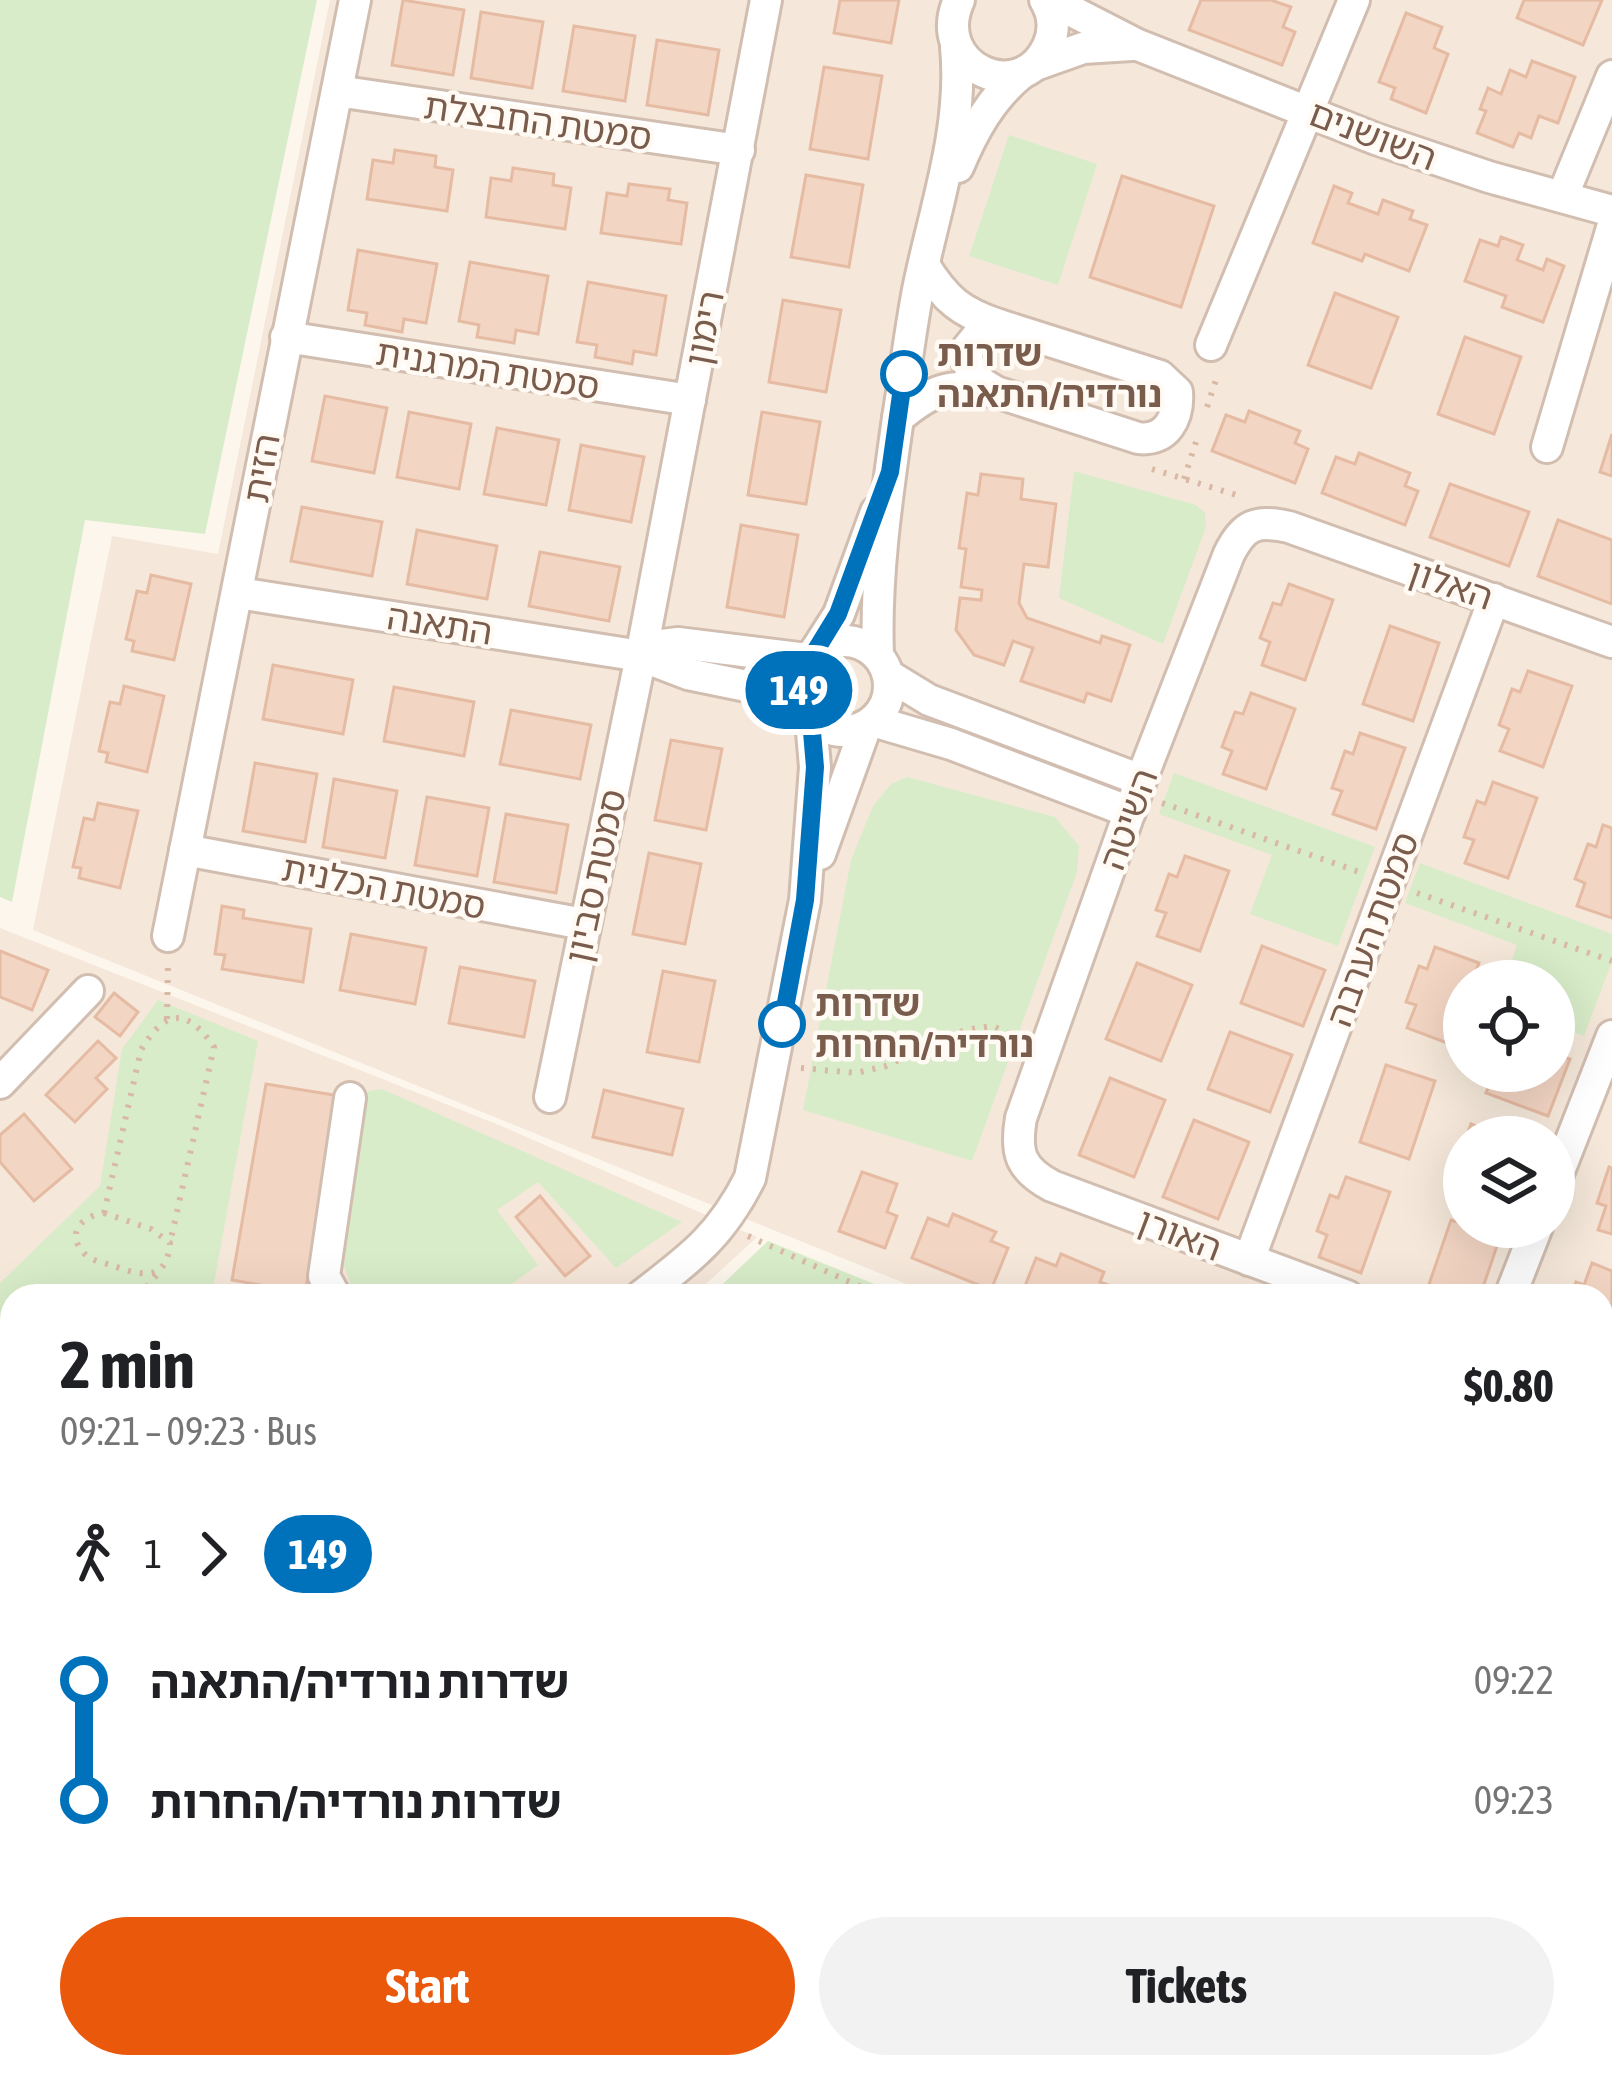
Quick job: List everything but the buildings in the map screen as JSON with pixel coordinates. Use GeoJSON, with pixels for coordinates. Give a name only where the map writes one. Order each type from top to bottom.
{"type":"FeatureCollection","features":[{"type":"Feature","properties":{"kind":"street","name":"הזית"},"geometry":{"type":"LineString","coordinates":[[168,936],[355,0]]}},
{"type":"Feature","properties":{"kind":"street","name":"רימון"},"geometry":{"type":"LineString","coordinates":[[641,656],[766,0]]}},
{"type":"Feature","properties":{"kind":"street"},"geometry":{"type":"LineString","coordinates":[[959,0],[952,33],[964,60],[991,75],[1028,69]]}},
{"type":"Feature","properties":{"kind":"street"},"geometry":{"type":"LineString","coordinates":[[936,217],[985,114],[1051,39],[1048,0]]}},
{"type":"Feature","properties":{"kind":"street","name":"השושנים"},"geometry":{"type":"LineString","coordinates":[[1048,0],[1138,45],[1376,140],[1612,211]]}},
{"type":"Feature","properties":{"kind":"street"},"geometry":{"type":"LineString","coordinates":[[1211,345],[1354,0]]}},
{"type":"Feature","properties":{"kind":"street","name":"השושנים"},"geometry":{"type":"LineString","coordinates":[[1028,69],[1083,48],[1138,45]]}},
{"type":"Feature","properties":{"kind":"street"},"geometry":{"type":"LineString","coordinates":[[805,900],[869,723],[889,695],[878,604],[890,472],[910,331],[958,92],[956,46]]}},
{"type":"Feature","properties":{"kind":"street"},"geometry":{"type":"LineString","coordinates":[[1563,195],[1612,76]]}},
{"type":"Feature","properties":{"kind":"street","name":"סמטת החבצלת"},"geometry":{"type":"LineString","coordinates":[[337,91],[739,150]]}},
{"type":"Feature","properties":{"kind":"street"},"geometry":{"type":"LineString","coordinates":[[1547,447],[1612,228]]}},
{"type":"Feature","properties":{"kind":"street"},"geometry":{"type":"LineString","coordinates":[[898,418],[916,402],[965,385],[1148,440],[1166,430],[1178,405],[1177,392],[1160,376],[976,317],[953,304],[924,265]]}},
{"type":"Feature","properties":{"kind":"street"},"geometry":{"type":"LineString","coordinates":[[996,392],[973,374],[967,349],[984,328],[999,325]]}},
{"type":"Feature","properties":{"kind":"street","name":"סמטת המרגנית"},"geometry":{"type":"LineString","coordinates":[[286,337],[690,400]]}},
{"type":"Feature","properties":{"kind":"street"},"geometry":{"type":"LineString","coordinates":[[656,1284],[709,1242],[750,1178],[805,900],[815,767],[812,732],[798,683],[838,614],[890,472]]}},
{"type":"Feature","properties":{"kind":"street","name":"השיטה"},"geometry":{"type":"LineString","coordinates":[[1022,1159],[1021,1118],[1141,780],[1229,554],[1240,533],[1254,525],[1289,527]]}},
{"type":"Feature","properties":{"kind":"street","name":"האלון"},"geometry":{"type":"LineString","coordinates":[[1289,527],[1612,642]]}},
{"type":"Feature","properties":{"kind":"street","name":"התאנה"},"geometry":{"type":"LineString","coordinates":[[238,593],[641,656],[665,667],[772,691],[804,706]]}},
{"type":"Feature","properties":{"kind":"street","name":"סמטת הערבה"},"geometry":{"type":"LineString","coordinates":[[1249,1260],[1494,599]]}},
{"type":"Feature","properties":{"kind":"street"},"geometry":{"type":"LineString","coordinates":[[812,654],[840,640],[866,646],[929,700],[1141,780]]}},
{"type":"Feature","properties":{"kind":"street","name":"התאנה"},"geometry":{"type":"LineString","coordinates":[[641,656],[678,643],[812,654]]}},
{"type":"Feature","properties":{"kind":"street","name":"סמטת סביון"},"geometry":{"type":"LineString","coordinates":[[550,1097],[641,656]]}},
{"type":"Feature","properties":{"kind":"street"},"geometry":{"type":"LineString","coordinates":[[804,706],[814,720],[840,731],[869,723],[951,743],[1130,812]]}},
{"type":"Feature","properties":{"kind":"street","name":"סמטת הכלנית"},"geometry":{"type":"LineString","coordinates":[[184,850],[584,924]]}},
{"type":"Feature","properties":{"kind":"street"},"geometry":{"type":"LineString","coordinates":[[0,1083],[88,991]]}},
{"type":"Feature","properties":{"kind":"street"},"geometry":{"type":"LineString","coordinates":[[1575,1130],[1612,1036]]}},
{"type":"Feature","properties":{"kind":"street"},"geometry":{"type":"LineString","coordinates":[[328,1284],[324,1276],[350,1098]]}},
{"type":"Feature","properties":{"kind":"street","name":"האורן"},"geometry":{"type":"LineString","coordinates":[[1022,1159],[1032,1176],[1052,1186],[1314,1284]]}},
{"type":"Feature","properties":{"kind":"street"},"geometry":{"type":"LineString","coordinates":[[1515,1284],[1529,1248]]}},
{"type":"Feature","properties":{"kind":"path"},"geometry":{"type":"LineString","coordinates":[[167,1019],[168,936]]}},
{"type":"Feature","properties":{"kind":"path"},"geometry":{"type":"LineString","coordinates":[[104,1213],[141,1050],[154,1028],[167,1019],[183,1018],[200,1026],[214,1047],[169,1257],[149,1284]]}},
{"type":"Feature","properties":{"kind":"path"},"geometry":{"type":"LineString","coordinates":[[774,1065],[856,1073],[886,1066],[965,1030],[992,1026],[1046,1050]]}},
{"type":"Feature","properties":{"kind":"path"},"geometry":{"type":"LineString","coordinates":[[163,1268],[134,1273],[91,1259],[81,1251],[76,1237],[80,1222],[88,1215],[104,1213],[151,1229],[170,1244]]}},
{"type":"Feature","properties":{"kind":"path"},"geometry":{"type":"LineString","coordinates":[[724,1225],[854,1284]]}},
{"type":"Feature","properties":{"kind":"shaded area"},"geometry":{"type":"Polygon","coordinates":[[[330,0],[1612,0],[1612,1284],[906,1284],[33,930],[112,536],[218,554],[330,0]]]}},
{"type":"Feature","properties":{"kind":"shaded area"},"geometry":{"type":"Polygon","coordinates":[[[0,928],[499,1125],[757,1237],[706,1284],[0,1284],[0,928]]]}},
{"type":"Feature","properties":{"kind":"green space"},"geometry":{"type":"Polygon","coordinates":[[[0,0],[317,0],[205,534],[85,520],[12,902],[0,897],[0,0]]]}},
{"type":"Feature","properties":{"kind":"green space"},"geometry":{"type":"Polygon","coordinates":[[[1009,135],[1097,164],[1058,285],[969,256],[1009,135]]]}},
{"type":"Feature","properties":{"kind":"green space"},"geometry":{"type":"Polygon","coordinates":[[[1074,471],[1196,505],[1205,513],[1206,527],[1163,644],[1059,598],[1074,471]]]}},
{"type":"Feature","properties":{"kind":"green space"},"geometry":{"type":"Polygon","coordinates":[[[1174,773],[1375,847],[1338,946],[1250,914],[1272,855],[1159,814],[1174,773]]]}},
{"type":"Feature","properties":{"kind":"green space"},"geometry":{"type":"Polygon","coordinates":[[[907,777],[1055,817],[1079,846],[1077,872],[972,1161],[803,1110],[851,860],[873,806],[891,784],[907,777]]]}},
{"type":"Feature","properties":{"kind":"green space"},"geometry":{"type":"Polygon","coordinates":[[[1420,863],[1612,934],[1612,961],[1584,1036],[1575,1033],[1575,960],[1512,960],[1517,945],[1405,903],[1420,863]]]}},
{"type":"Feature","properties":{"kind":"green space"},"geometry":{"type":"Polygon","coordinates":[[[158,1000],[258,1041],[214,1284],[0,1284],[100,1186],[122,1049],[158,1000]]]}},
{"type":"Feature","properties":{"kind":"green space"},"geometry":{"type":"Polygon","coordinates":[[[382,1089],[682,1222],[616,1268],[538,1182],[497,1210],[538,1265],[512,1284],[351,1284],[344,1265],[368,1091],[382,1089]]]}},
{"type":"Feature","properties":{"kind":"green space"},"geometry":{"type":"Polygon","coordinates":[[[768,1241],[874,1284],[723,1284],[768,1241]]]}},
{"type":"Feature","properties":{"kind":"bus line","name":"149"},"geometry":{"type":"LineString","coordinates":[[782,1024],[805,900],[815,767],[812,732],[798,683],[807,659],[838,614],[890,472],[904,374]]}},
{"type":"Feature","properties":{"kind":"place","name":"שדרות נורדיה/התאנה"},"geometry":{"type":"Point","coordinates":[904,374]}},
{"type":"Feature","properties":{"kind":"place","name":"שדרות נורדיה/החרות"},"geometry":{"type":"Point","coordinates":[782,1024]}}]}
